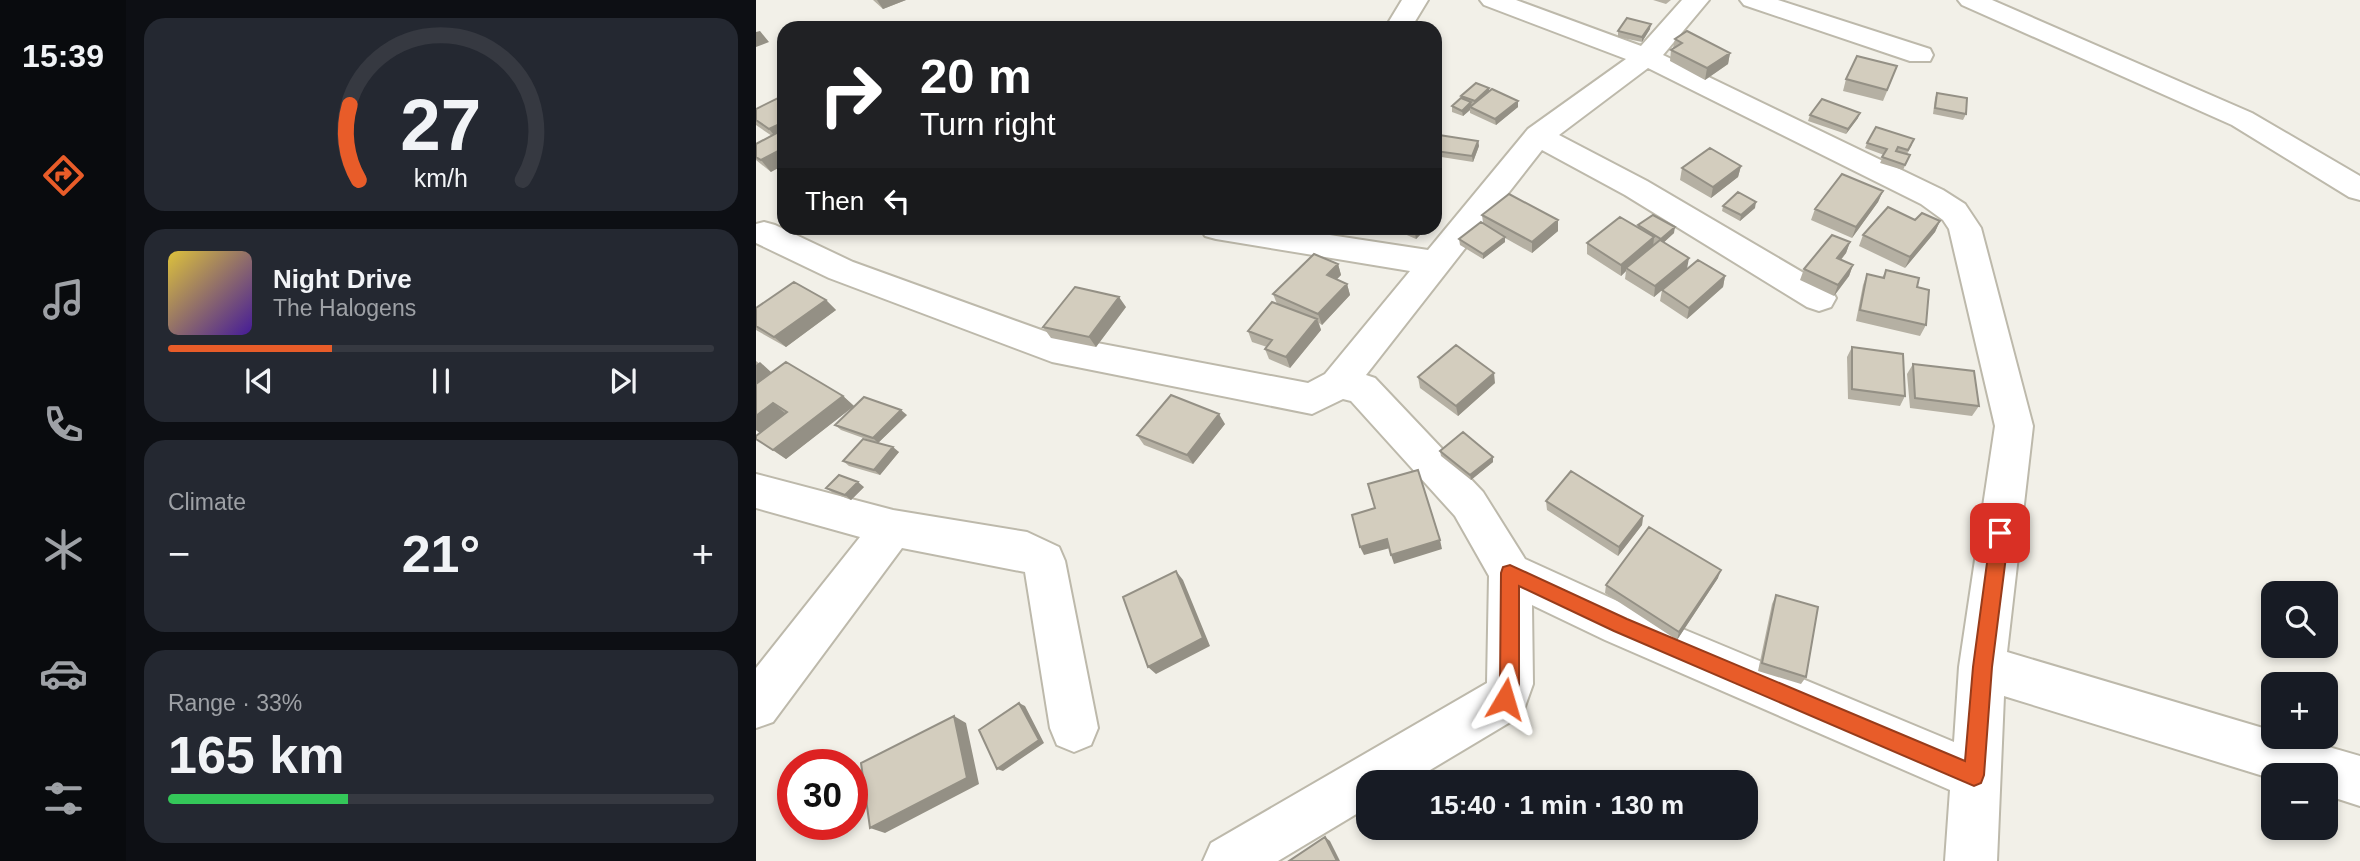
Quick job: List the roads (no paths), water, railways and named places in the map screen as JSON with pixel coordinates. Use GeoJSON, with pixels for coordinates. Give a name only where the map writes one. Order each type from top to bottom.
{"type":"FeatureCollection","features":[{"type":"Feature","properties":{"kind":"street"},"geometry":{"type":"LineString","coordinates":[[1402,21],[1415,0]]}},
{"type":"Feature","properties":{"kind":"street"},"geometry":{"type":"LineString","coordinates":[[1493,0],[1646,57],[1932,197],[1954,212],[1965,228],[2014,426],[1982,667],[1971,861]]}},
{"type":"Feature","properties":{"kind":"street"},"geometry":{"type":"LineString","coordinates":[[777,235],[841,270],[1052,348],[1312,399],[1338,384],[1538,136],[1646,57],[1696,0]]}},
{"type":"Feature","properties":{"kind":"street"},"geometry":{"type":"LineString","coordinates":[[1753,0],[1920,55]]}},
{"type":"Feature","properties":{"kind":"street"},"geometry":{"type":"LineString","coordinates":[[1971,0],[2242,119],[2360,190]]}},
{"type":"Feature","properties":{"kind":"street"},"geometry":{"type":"LineString","coordinates":[[1538,136],[1636,188],[1819,298]]}},
{"type":"Feature","properties":{"kind":"street"},"geometry":{"type":"LineString","coordinates":[[1286,235],[1436,262]]}},
{"type":"Feature","properties":{"kind":"street"},"geometry":{"type":"LineString","coordinates":[[1229,861],[1505,699],[1510,684],[1510,573],[1469,504],[1362,388],[1338,384]]}},
{"type":"Feature","properties":{"kind":"street"},"geometry":{"type":"LineString","coordinates":[[756,491],[893,528],[1027,551],[1044,561],[1074,729]]}},
{"type":"Feature","properties":{"kind":"street"},"geometry":{"type":"LineString","coordinates":[[756,705],[893,528]]}},
{"type":"Feature","properties":{"kind":"street"},"geometry":{"type":"LineString","coordinates":[[1510,573],[1620,625],[1974,775]]}},
{"type":"Feature","properties":{"kind":"street"},"geometry":{"type":"LineString","coordinates":[[1982,667],[2360,781]]}}]}
